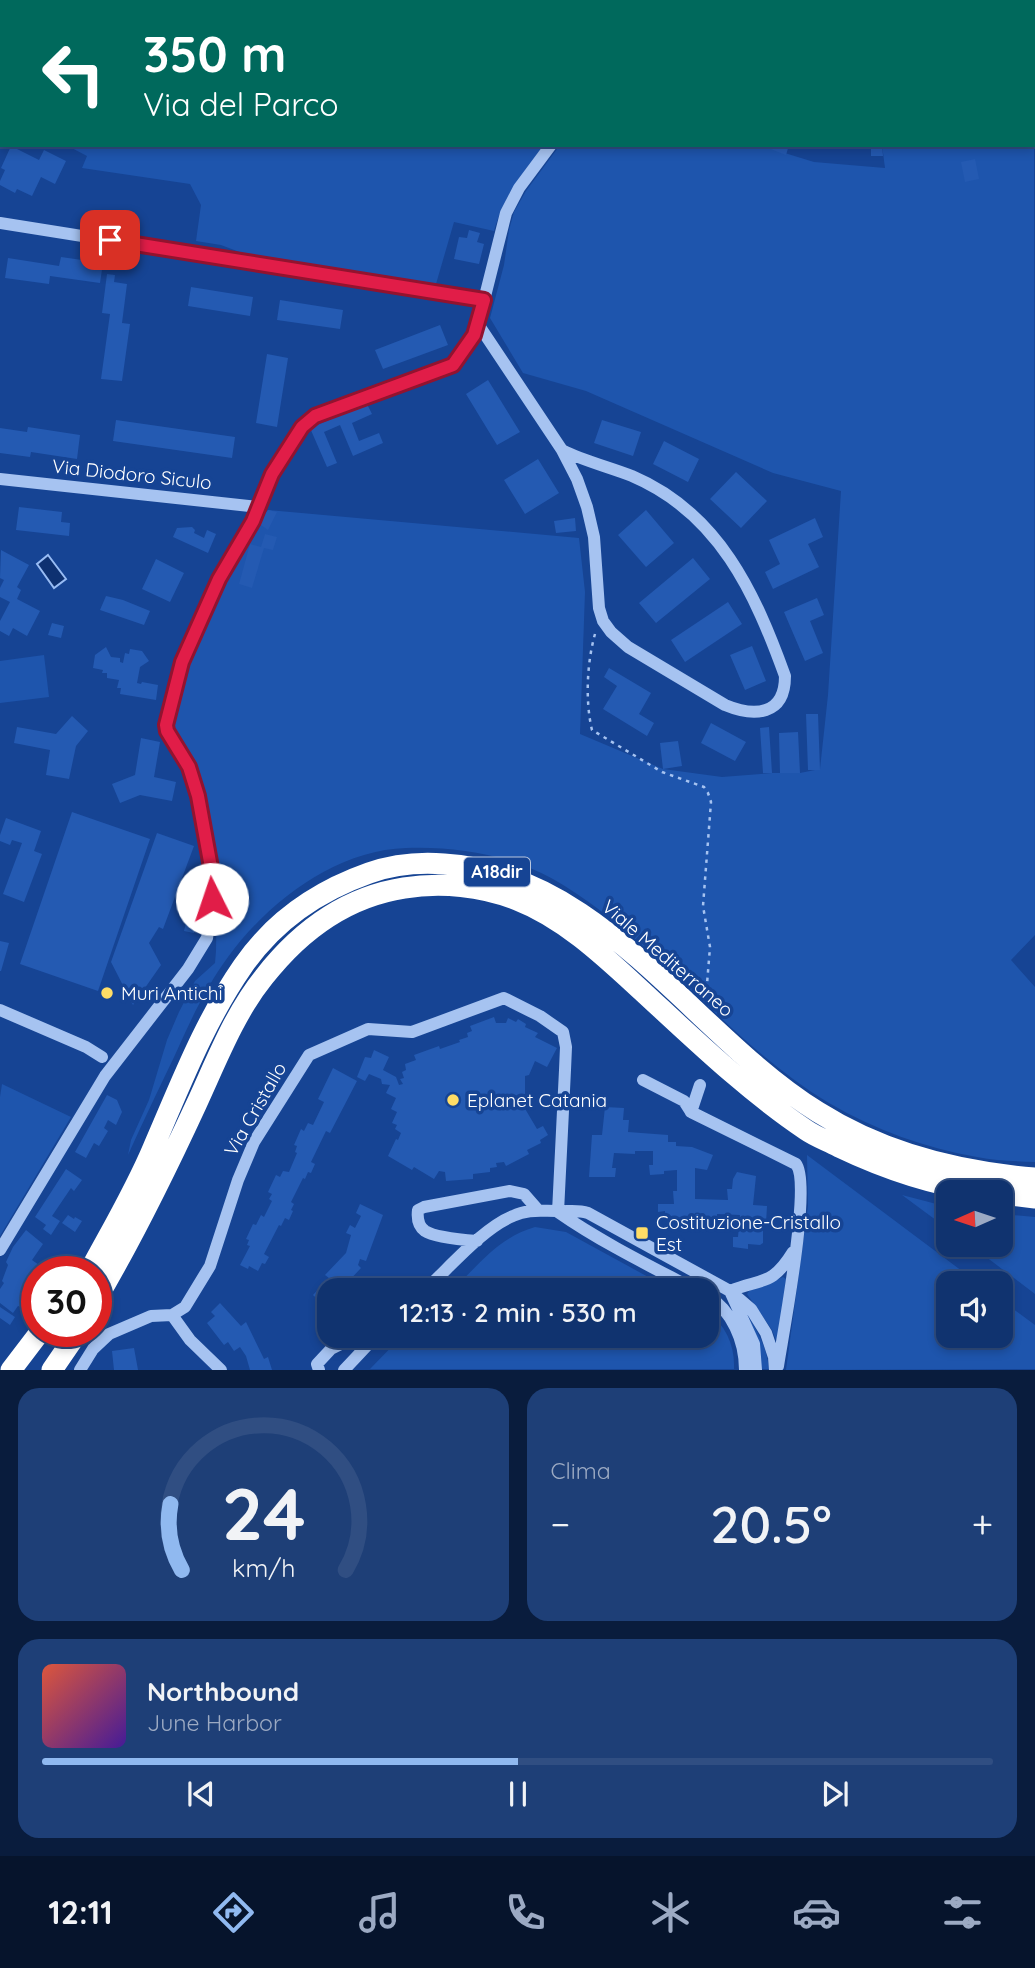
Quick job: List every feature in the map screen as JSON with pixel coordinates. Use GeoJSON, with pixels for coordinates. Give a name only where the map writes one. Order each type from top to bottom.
{"type":"FeatureCollection","features":[{"type":"Feature","properties":{"kind":"highway","name":"Viale Mediterraneo"},"geometry":{"type":"LineString","coordinates":[[98,1256],[131,1195],[173,1099],[219,1005],[244,964],[276,928],[309,901],[355,877],[379,869],[405,865],[432,863],[484,868],[539,887],[595,923],[626,948],[755,1066],[797,1098],[844,1127],[920,1158],[969,1170],[1035,1178]]}},
{"type":"Feature","properties":{"kind":"highway","name":"A18dir"},"geometry":{"type":"LineString","coordinates":[[112,1272],[137,1227],[236,1020],[262,979],[304,933],[335,912],[361,899],[389,890],[421,885],[488,891],[519,900],[544,914],[612,963],[743,1083],[809,1132],[860,1157],[936,1183]]}},
{"type":"Feature","properties":{"kind":"highway"},"geometry":{"type":"LineString","coordinates":[[1013,1195],[1035,1198]]}},
{"type":"Feature","properties":{"kind":"highway"},"geometry":{"type":"LineString","coordinates":[[11,1370],[29,1347]]}},
{"type":"Feature","properties":{"kind":"highway"},"geometry":{"type":"LineString","coordinates":[[27,1370],[43,1347]]}},
{"type":"Feature","properties":{"kind":"highway"},"geometry":{"type":"LineString","coordinates":[[52,1370],[68,1347]]}},
{"type":"Feature","properties":{"kind":"street"},"geometry":{"type":"LineString","coordinates":[[0,1250],[105,1076],[188,969],[207,939],[214,884],[198,796],[189,767],[166,725],[182,662],[219,579],[259,507],[272,474],[302,427],[315,416],[453,365],[474,335],[478,324],[509,206],[550,147]]}},
{"type":"Feature","properties":{"kind":"street"},"geometry":{"type":"LineString","coordinates":[[0,223],[484,300]]}},
{"type":"Feature","properties":{"kind":"street"},"geometry":{"type":"LineString","coordinates":[[478,324],[562,450],[577,479],[594,537],[599,608],[603,621],[611,632],[628,648],[724,705],[753,713],[775,705],[782,697],[785,676],[749,590],[725,550],[679,502],[633,477],[579,459],[562,450]]}},
{"type":"Feature","properties":{"kind":"street","name":"Via Diodoro Siculo"},"geometry":{"type":"LineString","coordinates":[[0,479],[259,507]]}},
{"type":"Feature","properties":{"kind":"street","name":"Via Cristallo"},"geometry":{"type":"LineString","coordinates":[[172,1315],[185,1307],[210,1266],[254,1142],[309,1055],[368,1029],[412,1032],[504,998],[540,1016],[563,1032],[566,1047],[558,1212]]}},
{"type":"Feature","properties":{"kind":"street"},"geometry":{"type":"LineString","coordinates":[[0,1010],[86,1047],[102,1057]]}},
{"type":"Feature","properties":{"kind":"street"},"geometry":{"type":"LineString","coordinates":[[643,1080],[684,1101],[691,1111],[796,1164],[802,1175],[797,1246],[776,1370]]}},
{"type":"Feature","properties":{"kind":"street"},"geometry":{"type":"LineString","coordinates":[[691,1111],[701,1085]]}},
{"type":"Feature","properties":{"kind":"street"},"geometry":{"type":"LineString","coordinates":[[477,1241],[425,1231],[419,1224],[418,1210],[510,1191],[524,1194],[538,1210]]}},
{"type":"Feature","properties":{"kind":"street"},"geometry":{"type":"LineString","coordinates":[[438,1278],[488,1231],[514,1215],[538,1210],[558,1212],[576,1209],[588,1213],[730,1291],[751,1309],[766,1333],[776,1370]]}},
{"type":"Feature","properties":{"kind":"street"},"geometry":{"type":"LineString","coordinates":[[558,1212],[673,1278]]}},
{"type":"Feature","properties":{"kind":"street"},"geometry":{"type":"LineString","coordinates":[[730,1291],[759,1283],[778,1274],[797,1246]]}},
{"type":"Feature","properties":{"kind":"street"},"geometry":{"type":"LineString","coordinates":[[730,1291],[754,1345],[756,1370]]}},
{"type":"Feature","properties":{"kind":"street"},"geometry":{"type":"LineString","coordinates":[[719,1305],[734,1323],[742,1344],[745,1370]]}},
{"type":"Feature","properties":{"kind":"street"},"geometry":{"type":"LineString","coordinates":[[80,1370],[93,1349],[109,1334],[151,1316],[172,1315],[191,1340],[221,1370]]}},
{"type":"Feature","properties":{"kind":"street"},"geometry":{"type":"LineString","coordinates":[[319,1370],[317,1364],[333,1348]]}},
{"type":"Feature","properties":{"kind":"street"},"geometry":{"type":"LineString","coordinates":[[344,1370],[365,1348]]}},
{"type":"Feature","properties":{"kind":"path"},"geometry":{"type":"LineString","coordinates":[[601,615],[592,645],[586,699],[592,730],[662,772],[704,787],[711,802],[703,906],[710,947],[707,984]]}},
{"type":"Feature","properties":{"kind":"shaded area"},"geometry":{"type":"Polygon","coordinates":[[[70,147],[543,147],[509,195],[494,231],[454,222],[436,284],[250,256],[221,245],[196,241],[201,205],[190,184],[82,168],[87,156],[70,147]]]}},
{"type":"Feature","properties":{"kind":"shaded area"},"geometry":{"type":"Polygon","coordinates":[[[559,147],[765,147],[814,162],[885,168],[882,147],[1034,147],[1035,935],[1011,960],[1035,987],[1035,1162],[1006,1161],[938,1149],[882,1130],[846,1113],[792,1078],[757,1051],[626,931],[591,903],[553,879],[501,858],[425,848],[380,851],[354,858],[306,883],[263,917],[228,957],[206,992],[128,1155],[131,1140],[149,1100],[167,1040],[179,1012],[195,981],[215,963],[217,884],[204,796],[195,769],[171,724],[185,665],[227,575],[268,510],[579,538],[585,592],[580,734],[663,769],[722,777],[800,773],[820,769],[828,695],[841,491],[773,473],[586,391],[523,373],[490,318],[514,212],[559,147]]]}},
{"type":"Feature","properties":{"kind":"shaded area"},"geometry":{"type":"Polygon","coordinates":[[[48,555],[66,579],[54,588],[37,564],[48,555]]]}},
{"type":"Feature","properties":{"kind":"shaded area"},"geometry":{"type":"Polygon","coordinates":[[[44,655],[49,697],[0,703],[0,661],[44,655]]]}},
{"type":"Feature","properties":{"kind":"shaded area"},"geometry":{"type":"Polygon","coordinates":[[[2,1084],[71,1117],[0,1236],[0,1097],[2,1084]]]}},
{"type":"Feature","properties":{"kind":"shaded area"},"geometry":{"type":"Polygon","coordinates":[[[807,1155],[936,1252],[936,1257],[943,1257],[962,1271],[936,1271],[936,1348],[1013,1348],[1013,1309],[1035,1325],[1035,1369],[786,1370],[808,1206],[807,1155]]]}},
{"type":"Feature","properties":{"kind":"shaded area"},"geometry":{"type":"Polygon","coordinates":[[[902,1195],[936,1204],[936,1220],[902,1195]]]}},
{"type":"Feature","properties":{"kind":"shaded area"},"geometry":{"type":"Polygon","coordinates":[[[1013,1215],[1035,1217],[1035,1294],[1013,1277],[1013,1271],[1005,1271],[986,1257],[1013,1257],[1013,1215]]]}},
{"type":"Feature","properties":{"kind":"shaded area"},"geometry":{"type":"Polygon","coordinates":[[[535,1227],[566,1232],[650,1278],[465,1278],[500,1245],[535,1227]]]}},
{"type":"Feature","properties":{"kind":"shaded area"},"geometry":{"type":"Polygon","coordinates":[[[783,1277],[786,1279],[776,1340],[747,1294],[783,1277]]]}},
{"type":"Feature","properties":{"kind":"shaded area"},"geometry":{"type":"Polygon","coordinates":[[[746,1313],[761,1340],[769,1369],[760,1369],[746,1313]]]}},
{"type":"Feature","properties":{"kind":"shaded area"},"geometry":{"type":"Polygon","coordinates":[[[719,1323],[733,1352],[734,1369],[370,1369],[390,1348],[719,1348],[719,1323]]]}},
{"type":"Feature","properties":{"kind":"building"},"geometry":{"type":"Polygon","coordinates":[[[11,147],[39,160],[44,150],[66,161],[55,184],[41,177],[32,196],[17,189],[15,193],[0,185],[5,170],[1,168],[11,147]]]}},
{"type":"Feature","properties":{"kind":"building"},"geometry":{"type":"Polygon","coordinates":[[[765,147],[788,147],[786,155],[765,147]]]}},
{"type":"Feature","properties":{"kind":"building"},"geometry":{"type":"Polygon","coordinates":[[[871,147],[882,147],[883,156],[871,156],[871,147]]]}},
{"type":"Feature","properties":{"kind":"building"},"geometry":{"type":"Polygon","coordinates":[[[975,159],[979,179],[965,182],[961,162],[975,159]]]}},
{"type":"Feature","properties":{"kind":"building"},"geometry":{"type":"Polygon","coordinates":[[[469,230],[480,233],[477,242],[484,244],[479,264],[454,259],[459,237],[467,238],[469,230]]]}},
{"type":"Feature","properties":{"kind":"building"},"geometry":{"type":"Polygon","coordinates":[[[61,257],[103,263],[100,283],[50,276],[49,284],[5,278],[8,258],[59,266],[61,257]]]}},
{"type":"Feature","properties":{"kind":"building"},"geometry":{"type":"Polygon","coordinates":[[[107,274],[115,275],[114,282],[127,284],[122,323],[130,324],[122,381],[101,379],[110,314],[102,313],[107,274]]]}},
{"type":"Feature","properties":{"kind":"building"},"geometry":{"type":"Polygon","coordinates":[[[191,287],[253,297],[250,316],[188,306],[191,287]]]}},
{"type":"Feature","properties":{"kind":"building"},"geometry":{"type":"Polygon","coordinates":[[[280,300],[343,310],[340,329],[277,320],[280,300]]]}},
{"type":"Feature","properties":{"kind":"building"},"geometry":{"type":"Polygon","coordinates":[[[440,325],[448,345],[383,369],[375,350],[440,325]]]}},
{"type":"Feature","properties":{"kind":"building"},"geometry":{"type":"Polygon","coordinates":[[[267,354],[288,358],[277,427],[256,423],[267,354]]]}},
{"type":"Feature","properties":{"kind":"building"},"geometry":{"type":"Polygon","coordinates":[[[488,380],[520,432],[497,445],[466,394],[488,380]]]}},
{"type":"Feature","properties":{"kind":"building"},"geometry":{"type":"Polygon","coordinates":[[[367,404],[372,414],[352,423],[359,441],[379,433],[383,443],[353,456],[340,425],[324,432],[337,463],[327,467],[310,428],[367,404]]]}},
{"type":"Feature","properties":{"kind":"building"},"geometry":{"type":"Polygon","coordinates":[[[116,420],[235,437],[232,458],[113,441],[116,420]]]}},
{"type":"Feature","properties":{"kind":"building"},"geometry":{"type":"Polygon","coordinates":[[[602,420],[641,432],[633,456],[594,443],[602,420]]]}},
{"type":"Feature","properties":{"kind":"building"},"geometry":{"type":"Polygon","coordinates":[[[28,427],[80,435],[77,459],[31,452],[30,457],[0,453],[0,428],[27,432],[28,427]]]}},
{"type":"Feature","properties":{"kind":"building"},"geometry":{"type":"Polygon","coordinates":[[[664,441],[699,459],[688,482],[653,464],[664,441]]]}},
{"type":"Feature","properties":{"kind":"building"},"geometry":{"type":"Polygon","coordinates":[[[538,459],[559,493],[525,514],[504,480],[538,459]]]}},
{"type":"Feature","properties":{"kind":"building"},"geometry":{"type":"Polygon","coordinates":[[[736,472],[767,501],[741,528],[710,499],[736,472]]]}},
{"type":"Feature","properties":{"kind":"building"},"geometry":{"type":"Polygon","coordinates":[[[19,507],[62,512],[61,522],[70,523],[69,536],[16,530],[19,507]]]}},
{"type":"Feature","properties":{"kind":"building"},"geometry":{"type":"Polygon","coordinates":[[[268,510],[277,512],[268,530],[258,523],[268,510]]]}},
{"type":"Feature","properties":{"kind":"building"},"geometry":{"type":"Polygon","coordinates":[[[646,510],[674,543],[646,567],[618,535],[646,510]]]}},
{"type":"Feature","properties":{"kind":"building"},"geometry":{"type":"Polygon","coordinates":[[[575,518],[576,531],[556,533],[554,521],[575,518]]]}},
{"type":"Feature","properties":{"kind":"building"},"geometry":{"type":"Polygon","coordinates":[[[815,518],[823,537],[808,544],[819,567],[773,589],[765,572],[780,564],[769,540],[815,518]]]}},
{"type":"Feature","properties":{"kind":"building"},"geometry":{"type":"Polygon","coordinates":[[[192,527],[194,533],[204,538],[207,530],[216,534],[208,553],[173,537],[177,528],[192,527]]]}},
{"type":"Feature","properties":{"kind":"building"},"geometry":{"type":"Polygon","coordinates":[[[265,534],[277,537],[273,550],[264,548],[252,588],[239,584],[250,544],[261,547],[265,534]]]}},
{"type":"Feature","properties":{"kind":"building"},"geometry":{"type":"Polygon","coordinates":[[[1,550],[29,565],[17,587],[21,590],[17,599],[40,611],[27,636],[13,628],[9,636],[0,631],[0,621],[10,602],[0,597],[4,580],[0,578],[1,550]]]}},
{"type":"Feature","properties":{"kind":"building"},"geometry":{"type":"Polygon","coordinates":[[[693,558],[710,579],[656,623],[639,603],[693,558]]]}},
{"type":"Feature","properties":{"kind":"building"},"geometry":{"type":"Polygon","coordinates":[[[156,559],[184,573],[170,602],[142,589],[156,559]]]}},
{"type":"Feature","properties":{"kind":"building"},"geometry":{"type":"Polygon","coordinates":[[[106,596],[150,611],[144,625],[100,610],[106,596]]]}},
{"type":"Feature","properties":{"kind":"building"},"geometry":{"type":"Polygon","coordinates":[[[817,598],[824,615],[810,621],[823,653],[805,661],[784,612],[817,598]]]}},
{"type":"Feature","properties":{"kind":"building"},"geometry":{"type":"Polygon","coordinates":[[[728,602],[742,624],[685,662],[671,640],[728,602]]]}},
{"type":"Feature","properties":{"kind":"building"},"geometry":{"type":"Polygon","coordinates":[[[52,623],[64,626],[61,638],[48,635],[52,623]]]}},
{"type":"Feature","properties":{"kind":"building"},"geometry":{"type":"Polygon","coordinates":[[[752,646],[766,681],[745,690],[730,655],[752,646]]]}},
{"type":"Feature","properties":{"kind":"building"},"geometry":{"type":"Polygon","coordinates":[[[106,647],[111,657],[120,658],[123,663],[125,653],[129,654],[130,649],[142,651],[149,661],[140,667],[137,683],[158,685],[156,700],[120,694],[121,688],[117,688],[119,680],[107,678],[107,673],[102,673],[103,670],[93,668],[95,655],[106,647]]]}},
{"type":"Feature","properties":{"kind":"building"},"geometry":{"type":"Polygon","coordinates":[[[609,668],[651,693],[639,714],[654,723],[647,736],[603,709],[617,686],[604,677],[609,668]]]}},
{"type":"Feature","properties":{"kind":"building"},"geometry":{"type":"Polygon","coordinates":[[[806,714],[818,714],[820,770],[808,770],[806,714]]]}},
{"type":"Feature","properties":{"kind":"building"},"geometry":{"type":"Polygon","coordinates":[[[72,716],[88,731],[76,746],[69,779],[46,775],[50,750],[14,743],[17,727],[56,734],[72,716]]]}},
{"type":"Feature","properties":{"kind":"building"},"geometry":{"type":"Polygon","coordinates":[[[711,723],[746,742],[735,761],[701,743],[711,723]]]}},
{"type":"Feature","properties":{"kind":"building"},"geometry":{"type":"Polygon","coordinates":[[[769,727],[772,773],[763,773],[760,728],[769,727]]]}},
{"type":"Feature","properties":{"kind":"building"},"geometry":{"type":"Polygon","coordinates":[[[798,732],[800,773],[780,773],[779,733],[798,732]]]}},
{"type":"Feature","properties":{"kind":"building"},"geometry":{"type":"Polygon","coordinates":[[[141,738],[160,742],[154,777],[176,782],[172,801],[140,795],[120,803],[112,784],[135,775],[141,738]]]}},
{"type":"Feature","properties":{"kind":"building"},"geometry":{"type":"Polygon","coordinates":[[[678,741],[682,766],[663,769],[660,743],[678,741]]]}},
{"type":"Feature","properties":{"kind":"building"},"geometry":{"type":"Polygon","coordinates":[[[72,812],[150,839],[98,991],[20,964],[72,812]]]}},
{"type":"Feature","properties":{"kind":"building"},"geometry":{"type":"Polygon","coordinates":[[[6,818],[41,831],[34,851],[42,854],[24,902],[3,894],[22,843],[12,840],[10,845],[0,841],[6,818]]]}},
{"type":"Feature","properties":{"kind":"building"},"geometry":{"type":"Polygon","coordinates":[[[157,833],[194,846],[163,929],[159,927],[149,943],[161,965],[133,1005],[111,962],[157,833]]]}},
{"type":"Feature","properties":{"kind":"building"},"geometry":{"type":"Polygon","coordinates":[[[194,890],[204,890],[194,933],[184,931],[194,890]]]}},
{"type":"Feature","properties":{"kind":"building"},"geometry":{"type":"Polygon","coordinates":[[[0,941],[9,943],[1,971],[0,971],[0,941]]]}},
{"type":"Feature","properties":{"kind":"building"},"geometry":{"type":"Polygon","coordinates":[[[494,1017],[496,1023],[506,1023],[508,1018],[516,1022],[518,1019],[526,1024],[525,1027],[538,1033],[535,1037],[557,1048],[547,1067],[535,1061],[529,1075],[525,1076],[525,1103],[517,1102],[519,1108],[524,1107],[537,1129],[543,1126],[548,1135],[540,1140],[541,1143],[527,1150],[529,1154],[506,1166],[504,1162],[496,1163],[497,1167],[490,1168],[490,1172],[473,1174],[473,1179],[446,1181],[445,1172],[439,1171],[434,1179],[388,1156],[401,1133],[395,1129],[397,1125],[392,1123],[397,1112],[391,1109],[396,1098],[386,1093],[390,1085],[382,1084],[381,1079],[369,1074],[365,1081],[357,1077],[365,1057],[371,1058],[374,1050],[389,1057],[383,1070],[396,1077],[399,1085],[403,1084],[400,1079],[404,1078],[402,1072],[406,1070],[405,1064],[416,1060],[414,1055],[460,1042],[459,1040],[468,1037],[467,1033],[472,1031],[470,1026],[494,1017]]]}},
{"type":"Feature","properties":{"kind":"building"},"geometry":{"type":"Polygon","coordinates":[[[333,1068],[357,1081],[330,1133],[326,1131],[311,1162],[315,1164],[311,1173],[308,1172],[305,1179],[303,1178],[291,1202],[294,1204],[289,1220],[285,1218],[281,1226],[279,1225],[264,1254],[269,1257],[265,1264],[262,1263],[258,1271],[249,1266],[248,1269],[240,1265],[250,1246],[247,1245],[249,1240],[246,1239],[253,1224],[256,1225],[261,1215],[264,1217],[272,1201],[269,1199],[272,1194],[268,1192],[276,1175],[280,1177],[283,1171],[289,1172],[297,1153],[297,1146],[294,1145],[301,1129],[304,1131],[308,1123],[313,1125],[324,1102],[318,1099],[333,1068]]]}},
{"type":"Feature","properties":{"kind":"building"},"geometry":{"type":"Polygon","coordinates":[[[107,1095],[117,1100],[122,1112],[116,1125],[108,1120],[104,1128],[108,1131],[99,1146],[94,1143],[86,1158],[75,1152],[107,1095]]]}},
{"type":"Feature","properties":{"kind":"building"},"geometry":{"type":"Polygon","coordinates":[[[605,1107],[624,1108],[623,1120],[629,1120],[628,1132],[668,1135],[668,1142],[676,1142],[676,1146],[692,1147],[713,1155],[707,1170],[695,1168],[695,1199],[728,1200],[727,1189],[732,1189],[737,1172],[756,1176],[753,1205],[767,1206],[766,1223],[763,1222],[763,1243],[748,1244],[748,1249],[733,1247],[733,1237],[738,1237],[740,1215],[717,1214],[717,1220],[710,1220],[710,1225],[684,1226],[665,1218],[665,1211],[658,1212],[658,1204],[674,1204],[673,1191],[677,1191],[677,1170],[650,1175],[649,1165],[653,1165],[653,1151],[614,1153],[612,1168],[616,1168],[615,1177],[589,1177],[592,1135],[602,1135],[605,1107]]]}},
{"type":"Feature","properties":{"kind":"building"},"geometry":{"type":"Polygon","coordinates":[[[66,1169],[82,1180],[74,1191],[71,1188],[52,1216],[60,1221],[51,1235],[43,1229],[46,1225],[35,1217],[66,1169]]]}},
{"type":"Feature","properties":{"kind":"building"},"geometry":{"type":"Polygon","coordinates":[[[360,1204],[383,1215],[366,1261],[360,1259],[358,1265],[361,1268],[352,1278],[329,1278],[325,1275],[346,1253],[351,1235],[346,1233],[350,1225],[355,1228],[361,1216],[356,1213],[360,1204]]]}},
{"type":"Feature","properties":{"kind":"building"},"geometry":{"type":"Polygon","coordinates":[[[68,1215],[82,1221],[75,1232],[62,1223],[68,1215]]]}},
{"type":"Feature","properties":{"kind":"building"},"geometry":{"type":"Polygon","coordinates":[[[26,1230],[43,1244],[35,1256],[21,1256],[21,1307],[18,1306],[13,1313],[0,1303],[0,1289],[8,1265],[6,1262],[26,1230]]]}},
{"type":"Feature","properties":{"kind":"building"},"geometry":{"type":"Polygon","coordinates":[[[220,1303],[241,1326],[246,1322],[264,1359],[268,1357],[272,1370],[250,1370],[240,1347],[234,1351],[228,1342],[224,1345],[207,1323],[215,1316],[211,1312],[220,1303]]]}},
{"type":"Feature","properties":{"kind":"building"},"geometry":{"type":"Polygon","coordinates":[[[0,1307],[15,1317],[10,1325],[0,1318],[0,1307]]]}},
{"type":"Feature","properties":{"kind":"building"},"geometry":{"type":"Polygon","coordinates":[[[134,1348],[138,1370],[114,1370],[112,1351],[134,1348]]]}},
{"type":"Feature","properties":{"kind":"place","name":"Muri Antichi"},"geometry":{"type":"Point","coordinates":[107,993]}},
{"type":"Feature","properties":{"kind":"place","name":"Eplanet Catania"},"geometry":{"type":"Point","coordinates":[453,1100]}},
{"type":"Feature","properties":{"kind":"place","name":"Costituzione-Cristallo Est"},"geometry":{"type":"Point","coordinates":[642,1233]}},
{"type":"Feature","properties":{"kind":"route"},"geometry":{"type":"LineString","coordinates":[[110,240],[484,300],[474,335],[453,365],[315,416],[302,427],[272,474],[253,521],[219,579],[182,662],[166,725],[189,767],[198,796],[214,884],[212,899]]}}]}
